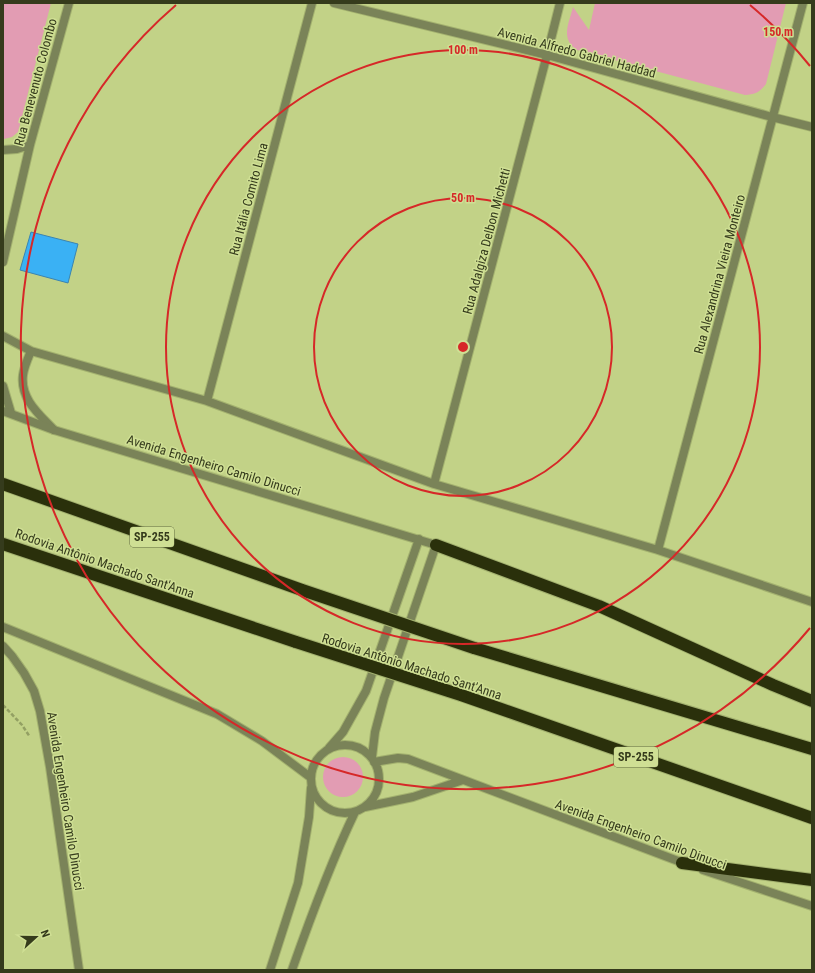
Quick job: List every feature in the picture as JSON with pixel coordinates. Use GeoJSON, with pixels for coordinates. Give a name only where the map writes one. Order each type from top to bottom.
{"type":"FeatureCollection","features":[{"type":"Feature","properties":{"kind":"highway","name":"SP-255"},"geometry":{"type":"LineString","coordinates":[[3,484],[302,590],[474,648],[812,749]]}},
{"type":"Feature","properties":{"kind":"highway","name":"Rodovia Antônio Machado Sant'Anna"},"geometry":{"type":"LineString","coordinates":[[3,544],[460,695],[812,818]]}},
{"type":"Feature","properties":{"kind":"highway"},"geometry":{"type":"LineString","coordinates":[[436,545],[599,606],[773,685],[812,701]]}},
{"type":"Feature","properties":{"kind":"highway"},"geometry":{"type":"LineString","coordinates":[[682,863],[812,880]]}},
{"type":"Feature","properties":{"kind":"street","name":"Rua Benevenuto Colombo"},"geometry":{"type":"LineString","coordinates":[[3,262],[30,145],[69,3]]}},
{"type":"Feature","properties":{"kind":"street","name":"Rua Itália Comito Lima"},"geometry":{"type":"LineString","coordinates":[[207,401],[312,3]]}},
{"type":"Feature","properties":{"kind":"street","name":"Avenida Alfredo Gabriel Haddad"},"geometry":{"type":"LineString","coordinates":[[334,3],[547,55],[772,117],[812,126]]}},
{"type":"Feature","properties":{"kind":"street","name":"Rua Adalgiza Delbon Michetti"},"geometry":{"type":"LineString","coordinates":[[434,484],[560,3]]}},
{"type":"Feature","properties":{"kind":"street","name":"Rua Alexandrina Vieira Monteiro"},"geometry":{"type":"LineString","coordinates":[[658,550],[803,3]]}},
{"type":"Feature","properties":{"kind":"street"},"geometry":{"type":"LineString","coordinates":[[3,150],[17,149],[30,145]]}},
{"type":"Feature","properties":{"kind":"street"},"geometry":{"type":"LineString","coordinates":[[3,336],[31,351],[207,401],[434,484],[658,550],[812,602]]}},
{"type":"Feature","properties":{"kind":"street"},"geometry":{"type":"LineString","coordinates":[[31,351],[23,373],[22,385],[32,406],[54,430]]}},
{"type":"Feature","properties":{"kind":"street"},"geometry":{"type":"LineString","coordinates":[[3,386],[7,412]]}},
{"type":"Feature","properties":{"kind":"street","name":"Avenida Engenheiro Camilo Dinucci"},"geometry":{"type":"LineString","coordinates":[[7,412],[54,430],[436,545]]}},
{"type":"Feature","properties":{"kind":"street"},"geometry":{"type":"LineString","coordinates":[[270,970],[298,883],[309,818],[311,788],[310,777],[313,765],[343,732],[366,691],[419,539]]}},
{"type":"Feature","properties":{"kind":"street"},"geometry":{"type":"LineString","coordinates":[[365,807],[374,798],[379,786],[379,774],[373,759],[375,732],[384,698],[436,545]]}},
{"type":"Feature","properties":{"kind":"street"},"geometry":{"type":"LineString","coordinates":[[3,627],[217,714],[262,741],[310,777]]}},
{"type":"Feature","properties":{"kind":"street","name":"Avenida Engenheiro Camilo Dinucci"},"geometry":{"type":"LineString","coordinates":[[3,646],[24,673],[34,691],[40,711],[50,767],[79,970]]}},
{"type":"Feature","properties":{"kind":"street"},"geometry":{"type":"LineString","coordinates":[[329,748],[340,745],[352,745],[363,750],[373,759]]}},
{"type":"Feature","properties":{"kind":"street","name":"Avenida Engenheiro Camilo Dinucci"},"geometry":{"type":"LineString","coordinates":[[373,759],[408,759],[682,863],[812,906]]}},
{"type":"Feature","properties":{"kind":"street"},"geometry":{"type":"LineString","coordinates":[[311,788],[316,798],[323,806],[333,812],[344,814],[355,812],[365,807],[413,797],[463,780]]}},
{"type":"Feature","properties":{"kind":"street"},"geometry":{"type":"LineString","coordinates":[[292,970],[313,909],[338,847],[355,812]]}},
{"type":"Feature","properties":{"kind":"path"},"geometry":{"type":"LineString","coordinates":[[3,705],[30,737]]}},
{"type":"Feature","properties":{"kind":"shaded area"},"geometry":{"type":"Polygon","coordinates":[[[3,3],[51,3],[18,132],[12,137],[4,139],[3,139],[3,3]]]}},
{"type":"Feature","properties":{"kind":"shaded area"},"geometry":{"type":"Polygon","coordinates":[[[595,3],[786,3],[766,84],[757,92],[745,95],[577,50],[572,46],[567,36],[568,25],[573,7],[589,30],[595,3]]]}},
{"type":"Feature","properties":{"kind":"shaded area"},"geometry":{"type":"Polygon","coordinates":[[[343,757],[357,763],[363,777],[357,791],[343,797],[329,791],[323,777],[329,763],[343,757]]]}},
{"type":"Feature","properties":{"kind":"building"},"geometry":{"type":"Polygon","coordinates":[[[31,232],[78,244],[68,283],[20,270],[31,232]]]}}]}
